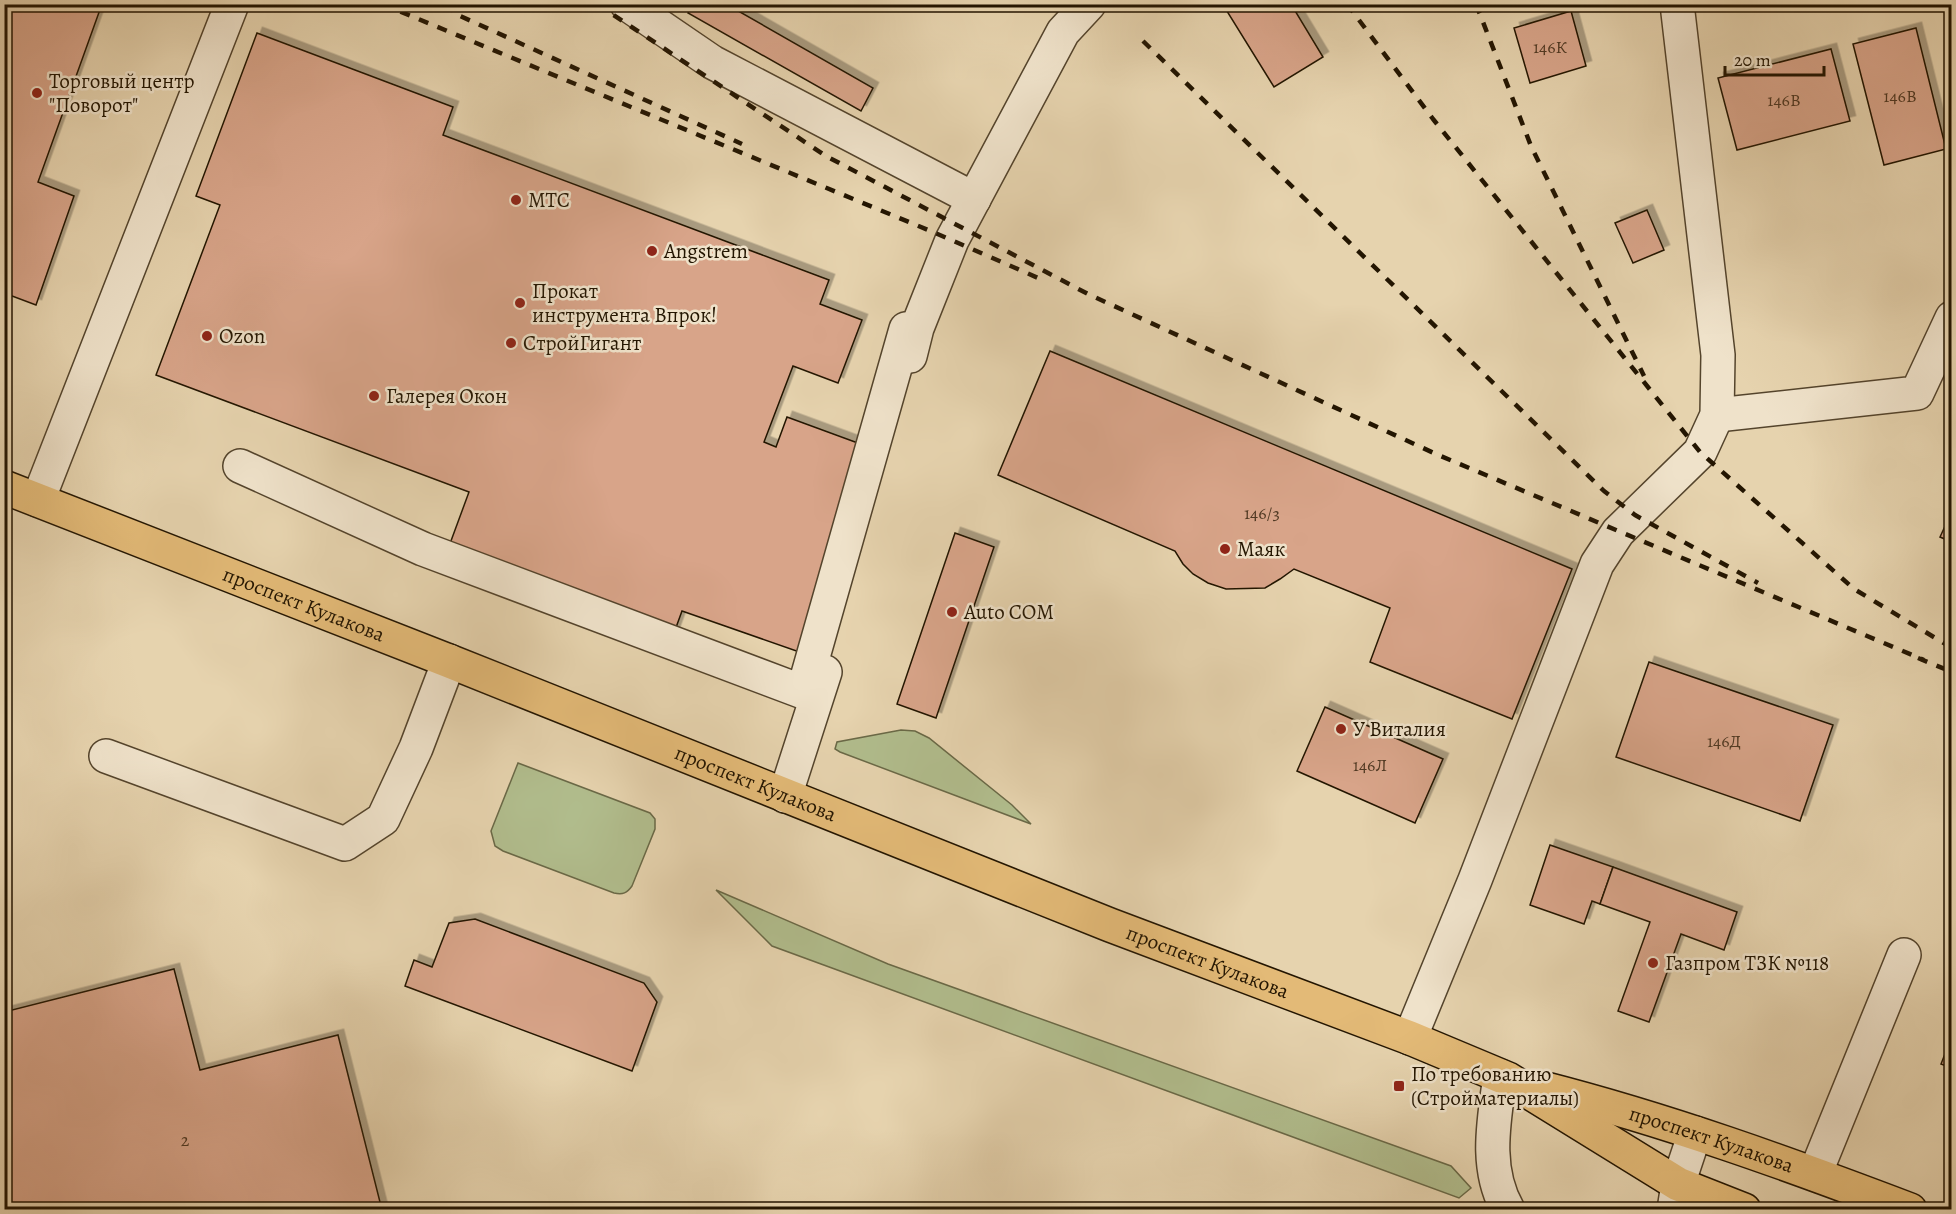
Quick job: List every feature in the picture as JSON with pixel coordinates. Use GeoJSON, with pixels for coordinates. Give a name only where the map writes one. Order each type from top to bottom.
{"type":"FeatureCollection","features":[{"type":"Feature","properties":{"kind":"main road","name":"проспект Кулакова"},"geometry":{"type":"LineString","coordinates":[[4,487],[449,661],[1110,926],[1410,1038],[1504,1077],[1601,1103],[1695,1133],[1910,1209]]}},
{"type":"Feature","properties":{"kind":"main road","name":"проспект Кулакова"},"geometry":{"type":"LineString","coordinates":[[1504,1077],[1676,1197],[1744,1209]]}},
{"type":"Feature","properties":{"kind":"street"},"geometry":{"type":"LineString","coordinates":[[38,500],[232,4]]}},
{"type":"Feature","properties":{"kind":"street"},"geometry":{"type":"LineString","coordinates":[[627,4],[712,62],[974,199]]}},
{"type":"Feature","properties":{"kind":"street"},"geometry":{"type":"LineString","coordinates":[[785,796],[841,624],[917,328],[952,240],[1064,32],[1089,4]]}},
{"type":"Feature","properties":{"kind":"street"},"geometry":{"type":"LineString","coordinates":[[1410,1038],[1471,890],[1597,564],[1618,532],[1700,452],[1717,415],[1718,355],[1677,4]]}},
{"type":"Feature","properties":{"kind":"street"},"geometry":{"type":"LineString","coordinates":[[1717,415],[1917,393],[1952,318]]}},
{"type":"Feature","properties":{"kind":"street"},"geometry":{"type":"LineString","coordinates":[[240,466],[423,549],[803,692],[906,329]]}},
{"type":"Feature","properties":{"kind":"street"},"geometry":{"type":"LineString","coordinates":[[106,756],[345,844],[383,819],[416,748],[449,661]]}},
{"type":"Feature","properties":{"kind":"street"},"geometry":{"type":"LineString","coordinates":[[1815,1174],[1904,955]]}},
{"type":"Feature","properties":{"kind":"street"},"geometry":{"type":"LineString","coordinates":[[1504,1077],[1491,1143],[1500,1195],[1508,1209]]}},
{"type":"Feature","properties":{"kind":"street"},"geometry":{"type":"LineString","coordinates":[[1676,1197],[1695,1133]]}},
{"type":"Feature","properties":{"kind":"green space"},"geometry":{"type":"Polygon","coordinates":[[[901,730],[915,731],[929,738],[1012,805],[1031,824],[835,749],[837,742],[901,730]]]}},
{"type":"Feature","properties":{"kind":"green space"},"geometry":{"type":"Polygon","coordinates":[[[518,763],[650,813],[655,819],[655,829],[632,886],[628,890],[622,894],[614,893],[495,846],[491,831],[518,763]]]}},
{"type":"Feature","properties":{"kind":"green space"},"geometry":{"type":"Polygon","coordinates":[[[716,890],[888,964],[1451,1166],[1471,1188],[1459,1198],[772,946],[716,890]]]}},
{"type":"Feature","properties":{"kind":"building","name":"Торговый центр \"Поворот\""},"geometry":{"type":"Polygon","coordinates":[[[4,4],[102,4],[38,182],[74,196],[36,305],[4,293],[4,4]]]}},
{"type":"Feature","properties":{"kind":"building"},"geometry":{"type":"Polygon","coordinates":[[[693,4],[726,4],[873,88],[861,111],[688,13],[693,4]]]}},
{"type":"Feature","properties":{"kind":"building"},"geometry":{"type":"Polygon","coordinates":[[[1231,4],[1291,4],[1323,57],[1274,87],[1225,8],[1231,4]]]}},
{"type":"Feature","properties":{"kind":"building"},"geometry":{"type":"Polygon","coordinates":[[[1571,11],[1586,66],[1530,83],[1514,28],[1571,11]]]}},
{"type":"Feature","properties":{"kind":"building"},"geometry":{"type":"Polygon","coordinates":[[[1916,28],[1946,149],[1884,165],[1853,44],[1916,28]]]}},
{"type":"Feature","properties":{"kind":"building","name":"СтройГигант"},"geometry":{"type":"Polygon","coordinates":[[[257,33],[453,107],[443,135],[829,280],[820,304],[862,320],[838,383],[793,366],[764,442],[776,447],[787,417],[866,446],[808,655],[682,611],[674,633],[448,549],[469,492],[156,375],[220,205],[196,196],[257,33]]]}},
{"type":"Feature","properties":{"kind":"building"},"geometry":{"type":"Polygon","coordinates":[[[1831,49],[1850,121],[1737,150],[1718,78],[1831,49]]]}},
{"type":"Feature","properties":{"kind":"building"},"geometry":{"type":"Polygon","coordinates":[[[1647,210],[1664,250],[1633,263],[1615,223],[1647,210]]]}},
{"type":"Feature","properties":{"kind":"building"},"geometry":{"type":"Polygon","coordinates":[[[1050,351],[1572,569],[1512,719],[1370,662],[1390,608],[1294,569],[1265,588],[1226,589],[1208,583],[1193,574],[1175,551],[998,475],[1050,351]]]}},
{"type":"Feature","properties":{"kind":"building"},"geometry":{"type":"Polygon","coordinates":[[[1952,511],[1952,542],[1940,537],[1952,511]]]}},
{"type":"Feature","properties":{"kind":"building"},"geometry":{"type":"Polygon","coordinates":[[[955,533],[994,547],[936,718],[897,704],[955,533]]]}},
{"type":"Feature","properties":{"kind":"building"},"geometry":{"type":"Polygon","coordinates":[[[1649,662],[1833,725],[1800,821],[1616,757],[1649,662]]]}},
{"type":"Feature","properties":{"kind":"building","name":"У Виталия"},"geometry":{"type":"Polygon","coordinates":[[[1325,707],[1443,759],[1415,823],[1297,771],[1325,707]]]}},
{"type":"Feature","properties":{"kind":"building"},"geometry":{"type":"Polygon","coordinates":[[[1550,845],[1613,867],[1600,904],[1592,901],[1584,924],[1530,905],[1550,845]]]}},
{"type":"Feature","properties":{"kind":"building"},"geometry":{"type":"Polygon","coordinates":[[[1613,867],[1737,912],[1724,950],[1681,934],[1649,1022],[1618,1011],[1650,922],[1600,904],[1613,867]]]}},
{"type":"Feature","properties":{"kind":"building"},"geometry":{"type":"Polygon","coordinates":[[[475,919],[644,983],[657,1002],[632,1071],[405,986],[414,960],[432,967],[449,923],[475,919]]]}},
{"type":"Feature","properties":{"kind":"building"},"geometry":{"type":"Polygon","coordinates":[[[174,969],[200,1070],[338,1035],[382,1210],[4,1210],[4,1012],[174,969]]]}},
{"type":"Feature","properties":{"kind":"building"},"geometry":{"type":"Polygon","coordinates":[[[1952,1036],[1952,1068],[1941,1064],[1952,1036]]]}},
{"type":"Feature","properties":{"kind":"railway"},"geometry":{"type":"LineString","coordinates":[[382,4],[933,232],[1045,281]]}},
{"type":"Feature","properties":{"kind":"railway"},"geometry":{"type":"LineString","coordinates":[[445,4],[458,15],[742,144]]}},
{"type":"Feature","properties":{"kind":"railway"},"geometry":{"type":"LineString","coordinates":[[597,4],[826,156],[1088,294],[1436,454],[1924,660]]}},
{"type":"Feature","properties":{"kind":"railway"},"geometry":{"type":"LineString","coordinates":[[1347,4],[1433,119],[1700,452],[1854,589],[1952,648]]}},
{"type":"Feature","properties":{"kind":"railway"},"geometry":{"type":"LineString","coordinates":[[1476,4],[1531,146],[1644,376]]}},
{"type":"Feature","properties":{"kind":"railway"},"geometry":{"type":"LineString","coordinates":[[1143,41],[1604,491],[1635,515],[1758,583]]}},
{"type":"Feature","properties":{"kind":"railway"},"geometry":{"type":"LineString","coordinates":[[1918,658],[1952,672]]}},
{"type":"Feature","properties":{"kind":"place","name":"Торговый центр \"Поворот\""},"geometry":{"type":"Point","coordinates":[37,93]}},
{"type":"Feature","properties":{"kind":"place","name":"МТС"},"geometry":{"type":"Point","coordinates":[516,200]}},
{"type":"Feature","properties":{"kind":"place","name":"Angstrem"},"geometry":{"type":"Point","coordinates":[652,251]}},
{"type":"Feature","properties":{"kind":"place","name":"Прокат инструмента Впрок!"},"geometry":{"type":"Point","coordinates":[520,303]}},
{"type":"Feature","properties":{"kind":"place","name":"Ozon"},"geometry":{"type":"Point","coordinates":[207,336]}},
{"type":"Feature","properties":{"kind":"place","name":"СтройГигант"},"geometry":{"type":"Point","coordinates":[511,343]}},
{"type":"Feature","properties":{"kind":"place","name":"Галерея Окон"},"geometry":{"type":"Point","coordinates":[374,396]}},
{"type":"Feature","properties":{"kind":"place","name":"Маяк"},"geometry":{"type":"Point","coordinates":[1225,549]}},
{"type":"Feature","properties":{"kind":"place","name":"Auto COM"},"geometry":{"type":"Point","coordinates":[952,612]}},
{"type":"Feature","properties":{"kind":"place","name":"У Виталия"},"geometry":{"type":"Point","coordinates":[1341,729]}},
{"type":"Feature","properties":{"kind":"place","name":"Газпром ТЗК №118"},"geometry":{"type":"Point","coordinates":[1653,963]}},
{"type":"Feature","properties":{"kind":"place","name":"По требованию (Стройматериалы)"},"geometry":{"type":"Point","coordinates":[1399,1086]}}]}
